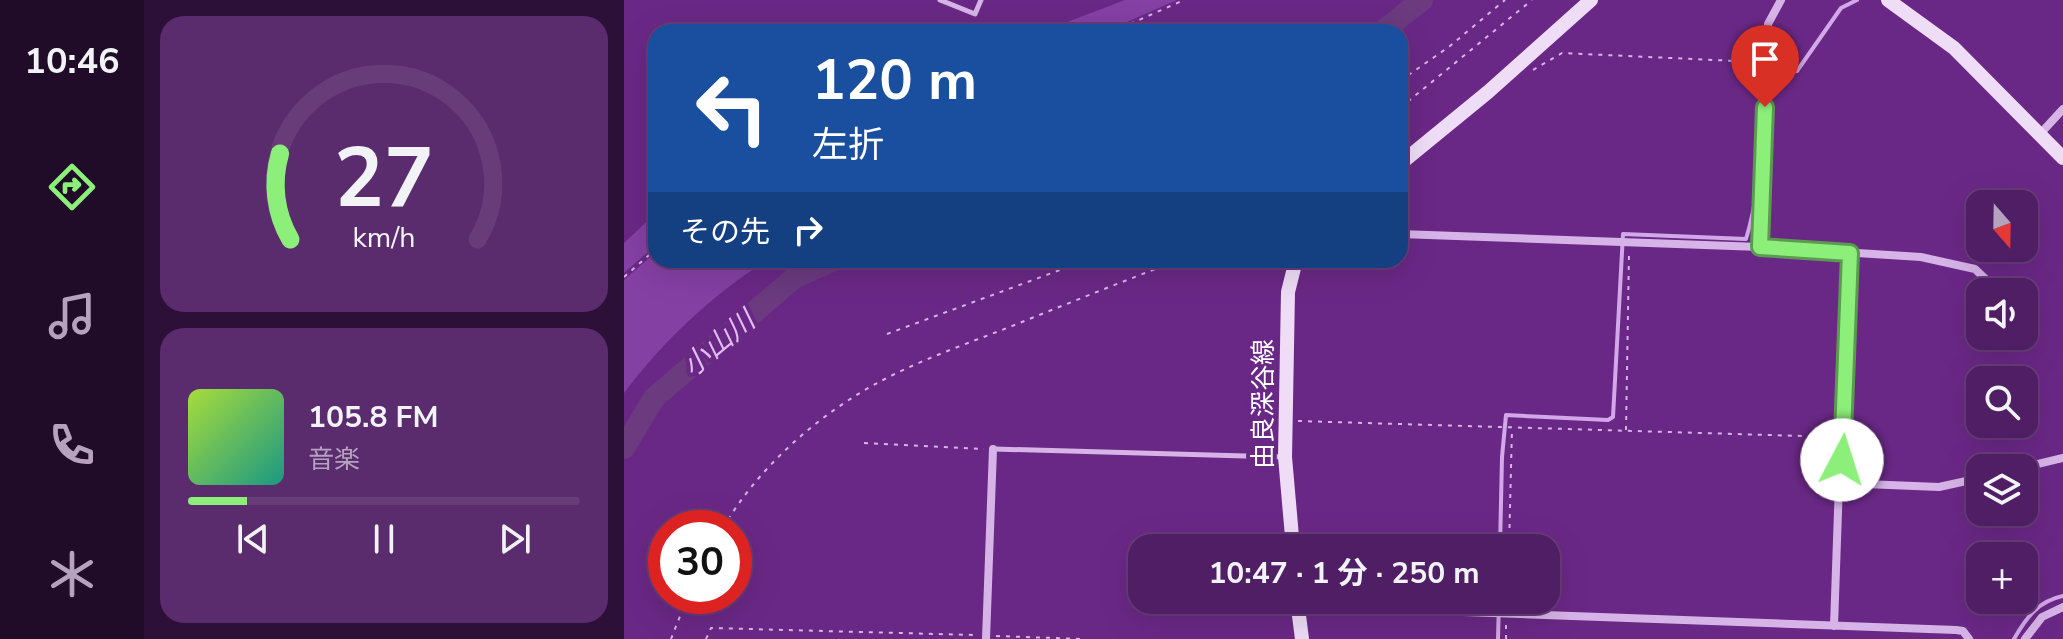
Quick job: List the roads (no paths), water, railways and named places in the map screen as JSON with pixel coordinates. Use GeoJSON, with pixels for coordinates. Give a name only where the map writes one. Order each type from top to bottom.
{"type":"FeatureCollection","features":[{"type":"Feature","properties":{"kind":"main road"},"geometry":{"type":"LineString","coordinates":[[1408,157],[1488,92],[1591,0]]}},
{"type":"Feature","properties":{"kind":"main road"},"geometry":{"type":"LineString","coordinates":[[1888,0],[1954,48],[2063,158]]}},
{"type":"Feature","properties":{"kind":"main road","name":"由良深谷線"},"geometry":{"type":"LineString","coordinates":[[1292,534],[1285,457],[1288,292],[1294,268]]}},
{"type":"Feature","properties":{"kind":"main road"},"geometry":{"type":"LineString","coordinates":[[1299,614],[1302,639]]}},
{"type":"Feature","properties":{"kind":"street"},"geometry":{"type":"LineString","coordinates":[[1760,247],[1768,24],[1781,0]]}},
{"type":"Feature","properties":{"kind":"street"},"geometry":{"type":"LineString","coordinates":[[2041,133],[2063,109]]}},
{"type":"Feature","properties":{"kind":"street"},"geometry":{"type":"LineString","coordinates":[[1408,234],[1760,247],[1921,257],[1975,269],[1984,278]]}},
{"type":"Feature","properties":{"kind":"street"},"geometry":{"type":"LineString","coordinates":[[1834,626],[1839,483],[1845,437],[1850,253]]}},
{"type":"Feature","properties":{"kind":"street"},"geometry":{"type":"LineString","coordinates":[[986,637],[993,449]]}},
{"type":"Feature","properties":{"kind":"street"},"geometry":{"type":"LineString","coordinates":[[2038,464],[2063,458]]}},
{"type":"Feature","properties":{"kind":"street"},"geometry":{"type":"LineString","coordinates":[[1839,483],[1939,487],[1966,481]]}},
{"type":"Feature","properties":{"kind":"street"},"geometry":{"type":"LineString","coordinates":[[2025,639],[2042,617],[2063,607]]}},
{"type":"Feature","properties":{"kind":"street"},"geometry":{"type":"LineString","coordinates":[[1554,614],[1956,630],[1963,631],[1969,639]]}},
{"type":"Feature","properties":{"kind":"lane"},"geometry":{"type":"LineString","coordinates":[[940,0],[975,14],[981,0]]}},
{"type":"Feature","properties":{"kind":"lane"},"geometry":{"type":"LineString","coordinates":[[993,449],[1285,457]]}},
{"type":"Feature","properties":{"kind":"waterway","name":"小山川"},"geometry":{"type":"LineString","coordinates":[[1392,24],[1422,0]]}},
{"type":"Feature","properties":{"kind":"waterway"},"geometry":{"type":"LineString","coordinates":[[1773,69],[1797,71],[1841,8],[1857,0]]}},
{"type":"Feature","properties":{"kind":"waterway"},"geometry":{"type":"LineString","coordinates":[[1500,534],[1506,415],[1608,420],[1613,417],[1623,234],[1746,239],[1760,157],[1759,73]]}},
{"type":"Feature","properties":{"kind":"waterway","name":"小山川"},"geometry":{"type":"LineString","coordinates":[[624,448],[654,398],[794,278],[816,268]]}},
{"type":"Feature","properties":{"kind":"waterway"},"geometry":{"type":"LineString","coordinates":[[2014,639],[2034,612],[2046,602],[2063,596]]}},
{"type":"Feature","properties":{"kind":"waterway"},"geometry":{"type":"LineString","coordinates":[[1498,639],[1499,614]]}}]}
